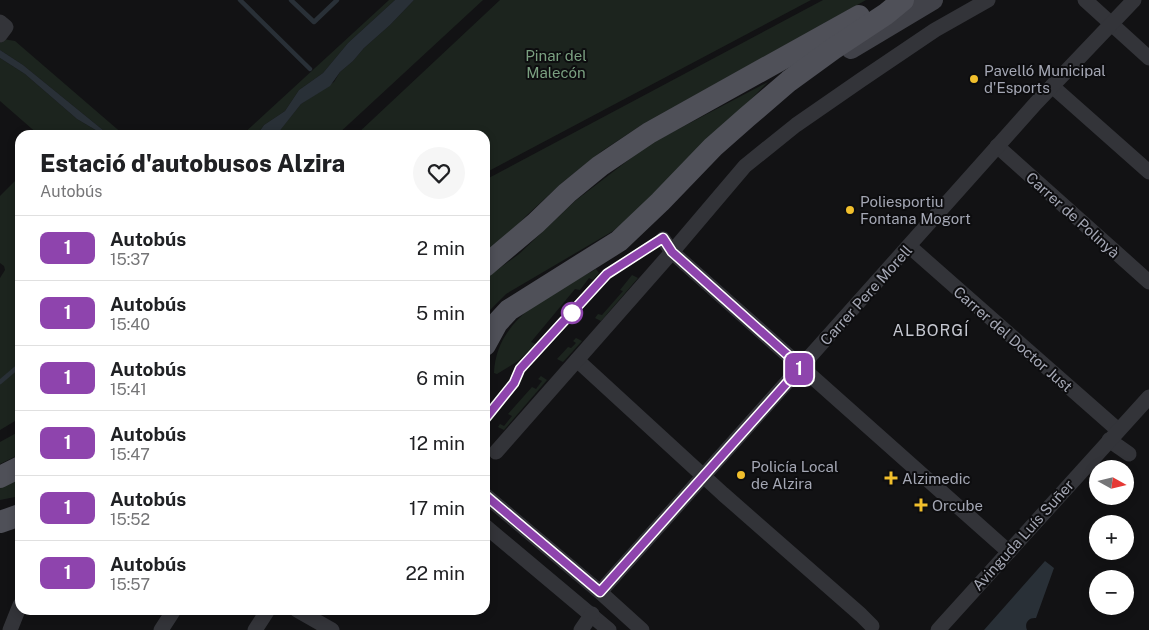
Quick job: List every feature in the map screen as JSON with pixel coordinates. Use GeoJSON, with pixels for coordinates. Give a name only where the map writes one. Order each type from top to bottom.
{"type":"FeatureCollection","features":[{"type":"Feature","properties":{"kind":"main road"},"geometry":{"type":"LineString","coordinates":[[490,262],[600,166],[648,134],[855,18],[896,0]]}},
{"type":"Feature","properties":{"kind":"main road"},"geometry":{"type":"LineString","coordinates":[[490,336],[497,323],[508,310],[619,241],[714,147],[789,81],[886,14],[903,0]]}},
{"type":"Feature","properties":{"kind":"main road"},"geometry":{"type":"LineString","coordinates":[[0,477],[15,470]]}},
{"type":"Feature","properties":{"kind":"main road"},"geometry":{"type":"LineString","coordinates":[[0,510],[15,506]]}},
{"type":"Feature","properties":{"kind":"main road"},"geometry":{"type":"LineString","coordinates":[[0,522],[15,517]]}},
{"type":"Feature","properties":{"kind":"street"},"geometry":{"type":"LineString","coordinates":[[619,241],[660,213],[700,172],[782,100],[844,54],[933,0]]}},
{"type":"Feature","properties":{"kind":"street"},"geometry":{"type":"LineString","coordinates":[[496,452],[745,166],[796,125],[860,80],[935,30],[988,0]]}},
{"type":"Feature","properties":{"kind":"street"},"geometry":{"type":"LineString","coordinates":[[1085,0],[1149,58]]}},
{"type":"Feature","properties":{"kind":"street","name":"Carrer Pere Morell"},"geometry":{"type":"LineString","coordinates":[[600,592],[1052,86],[1134,0]]}},
{"type":"Feature","properties":{"kind":"street"},"geometry":{"type":"LineString","coordinates":[[0,22],[6,27],[0,35]]}},
{"type":"Feature","properties":{"kind":"street"},"geometry":{"type":"LineString","coordinates":[[1052,86],[1149,172]]}},
{"type":"Feature","properties":{"kind":"street","name":"Carrer de Polinyà"},"geometry":{"type":"LineString","coordinates":[[998,146],[1149,282]]}},
{"type":"Feature","properties":{"kind":"street"},"geometry":{"type":"LineString","coordinates":[[663,238],[672,252],[1009,552]]}},
{"type":"Feature","properties":{"kind":"street","name":"Carrer del Doctor Just"},"geometry":{"type":"LineString","coordinates":[[909,246],[1113,435],[1129,454]]}},
{"type":"Feature","properties":{"kind":"street"},"geometry":{"type":"LineString","coordinates":[[577,360],[861,615],[871,629]]}},
{"type":"Feature","properties":{"kind":"street","name":"Avinguda Luís Suñer"},"geometry":{"type":"LineString","coordinates":[[938,630],[1149,397]]}},
{"type":"Feature","properties":{"kind":"street"},"geometry":{"type":"LineString","coordinates":[[490,499],[642,630]]}},
{"type":"Feature","properties":{"kind":"street"},"geometry":{"type":"LineString","coordinates":[[0,533],[15,527]]}},
{"type":"Feature","properties":{"kind":"street"},"geometry":{"type":"LineString","coordinates":[[490,531],[609,630]]}},
{"type":"Feature","properties":{"kind":"street"},"geometry":{"type":"LineString","coordinates":[[582,630],[592,614]]}},
{"type":"Feature","properties":{"kind":"street"},"geometry":{"type":"LineString","coordinates":[[10,630],[16,615]]}},
{"type":"Feature","properties":{"kind":"street"},"geometry":{"type":"LineString","coordinates":[[161,630],[171,615]]}},
{"type":"Feature","properties":{"kind":"street"},"geometry":{"type":"LineString","coordinates":[[255,630],[265,615]]}},
{"type":"Feature","properties":{"kind":"street"},"geometry":{"type":"LineString","coordinates":[[306,615],[332,630]]}},
{"type":"Feature","properties":{"kind":"green space"},"geometry":{"type":"Polygon","coordinates":[[[389,0],[395,0],[348,43],[323,73],[299,90],[285,111],[264,125],[260,130],[247,130],[389,0]]]}},
{"type":"Feature","properties":{"kind":"green space"},"geometry":{"type":"Polygon","coordinates":[[[414,0],[483,0],[342,130],[280,130],[301,104],[334,82],[340,72],[414,0]]]}},
{"type":"Feature","properties":{"kind":"green space","name":"Pinar del Malecón"},"geometry":{"type":"Polygon","coordinates":[[[500,0],[811,0],[490,170],[490,130],[361,130],[500,0]]]}},
{"type":"Feature","properties":{"kind":"green space"},"geometry":{"type":"Polygon","coordinates":[[[823,0],[866,0],[643,124],[602,151],[563,182],[526,216],[499,245],[490,251],[490,177],[823,0]]]}},
{"type":"Feature","properties":{"kind":"green space"},"geometry":{"type":"Polygon","coordinates":[[[3,39],[15,41],[118,130],[103,130],[23,65],[0,50],[0,43],[3,39]]]}},
{"type":"Feature","properties":{"kind":"green space"},"geometry":{"type":"Polygon","coordinates":[[[0,58],[25,74],[77,119],[96,130],[33,130],[0,101],[0,58]]]}},
{"type":"Feature","properties":{"kind":"green space"},"geometry":{"type":"Polygon","coordinates":[[[768,82],[651,201],[613,231],[506,294],[490,310],[490,275],[519,254],[575,201],[648,145],[768,82]]]}},
{"type":"Feature","properties":{"kind":"green space"},"geometry":{"type":"Polygon","coordinates":[[[15,181],[15,421],[0,430],[0,278],[5,270],[4,266],[0,263],[0,196],[15,181]]]}},
{"type":"Feature","properties":{"kind":"green space"},"geometry":{"type":"Polygon","coordinates":[[[596,269],[599,273],[593,280],[589,278],[580,290],[575,289],[531,342],[536,344],[518,361],[497,374],[494,373],[497,353],[505,336],[516,322],[545,298],[596,269]]]}},
{"type":"Feature","properties":{"kind":"green space"},"geometry":{"type":"Polygon","coordinates":[[[632,275],[638,278],[601,321],[595,318],[598,314],[602,315],[623,291],[620,290],[632,275]]]}},
{"type":"Feature","properties":{"kind":"green space"},"geometry":{"type":"Polygon","coordinates":[[[576,338],[582,341],[563,362],[557,359],[568,347],[571,348],[576,343],[573,341],[576,338]]]}},
{"type":"Feature","properties":{"kind":"green space"},"geometry":{"type":"Polygon","coordinates":[[[541,376],[547,380],[504,430],[498,427],[500,424],[504,426],[512,416],[508,414],[532,387],[536,389],[542,381],[538,379],[541,376]]]}},
{"type":"Feature","properties":{"kind":"green space"},"geometry":{"type":"Polygon","coordinates":[[[15,434],[15,456],[0,464],[0,442],[15,434]]]}},
{"type":"Feature","properties":{"kind":"green space"},"geometry":{"type":"Polygon","coordinates":[[[15,476],[15,497],[0,500],[0,484],[15,476]]]}},
{"type":"Feature","properties":{"kind":"shaded area"},"geometry":{"type":"Polygon","coordinates":[[[395,0],[414,0],[340,72],[330,86],[301,104],[280,130],[260,130],[264,125],[285,111],[299,90],[323,73],[348,43],[395,0]]]}},
{"type":"Feature","properties":{"kind":"shaded area"},"geometry":{"type":"Polygon","coordinates":[[[0,50],[23,65],[103,130],[96,130],[77,119],[25,74],[0,58],[0,50]]]}},
{"type":"Feature","properties":{"kind":"shaded area"},"geometry":{"type":"Polygon","coordinates":[[[1045,561],[1054,568],[1036,618],[1031,618],[1028,621],[1026,625],[1027,630],[984,630],[1045,561]]]}},
{"type":"Feature","properties":{"kind":"waterway"},"geometry":{"type":"LineString","coordinates":[[240,0],[310,69]]}},
{"type":"Feature","properties":{"kind":"waterway"},"geometry":{"type":"LineString","coordinates":[[291,0],[314,22],[337,0]]}},
{"type":"Feature","properties":{"kind":"waterway"},"geometry":{"type":"LineString","coordinates":[[0,382],[15,369]]}},
{"type":"Feature","properties":{"kind":"bus line","name":"1"},"geometry":{"type":"LineString","coordinates":[[490,413],[514,383],[520,369],[607,274],[663,238],[672,252],[801,367],[600,592],[490,499]]}},
{"type":"Feature","properties":{"kind":"place","name":"Pavelló Municipal d'Esports"},"geometry":{"type":"Point","coordinates":[974,79]}},
{"type":"Feature","properties":{"kind":"place","name":"Poliesportiu Fontana Mogort"},"geometry":{"type":"Point","coordinates":[850,210]}},
{"type":"Feature","properties":{"kind":"place","name":"Policía Local de Alzira"},"geometry":{"type":"Point","coordinates":[741,475]}},
{"type":"Feature","properties":{"kind":"place","name":"Alzimedic"},"geometry":{"type":"Point","coordinates":[891,478]}},
{"type":"Feature","properties":{"kind":"place","name":"Orcube"},"geometry":{"type":"Point","coordinates":[921,505]}},
{"type":"Feature","properties":{"kind":"district","name":"ALBORGÍ"},"geometry":{"type":"Point","coordinates":[931,330]}}]}
